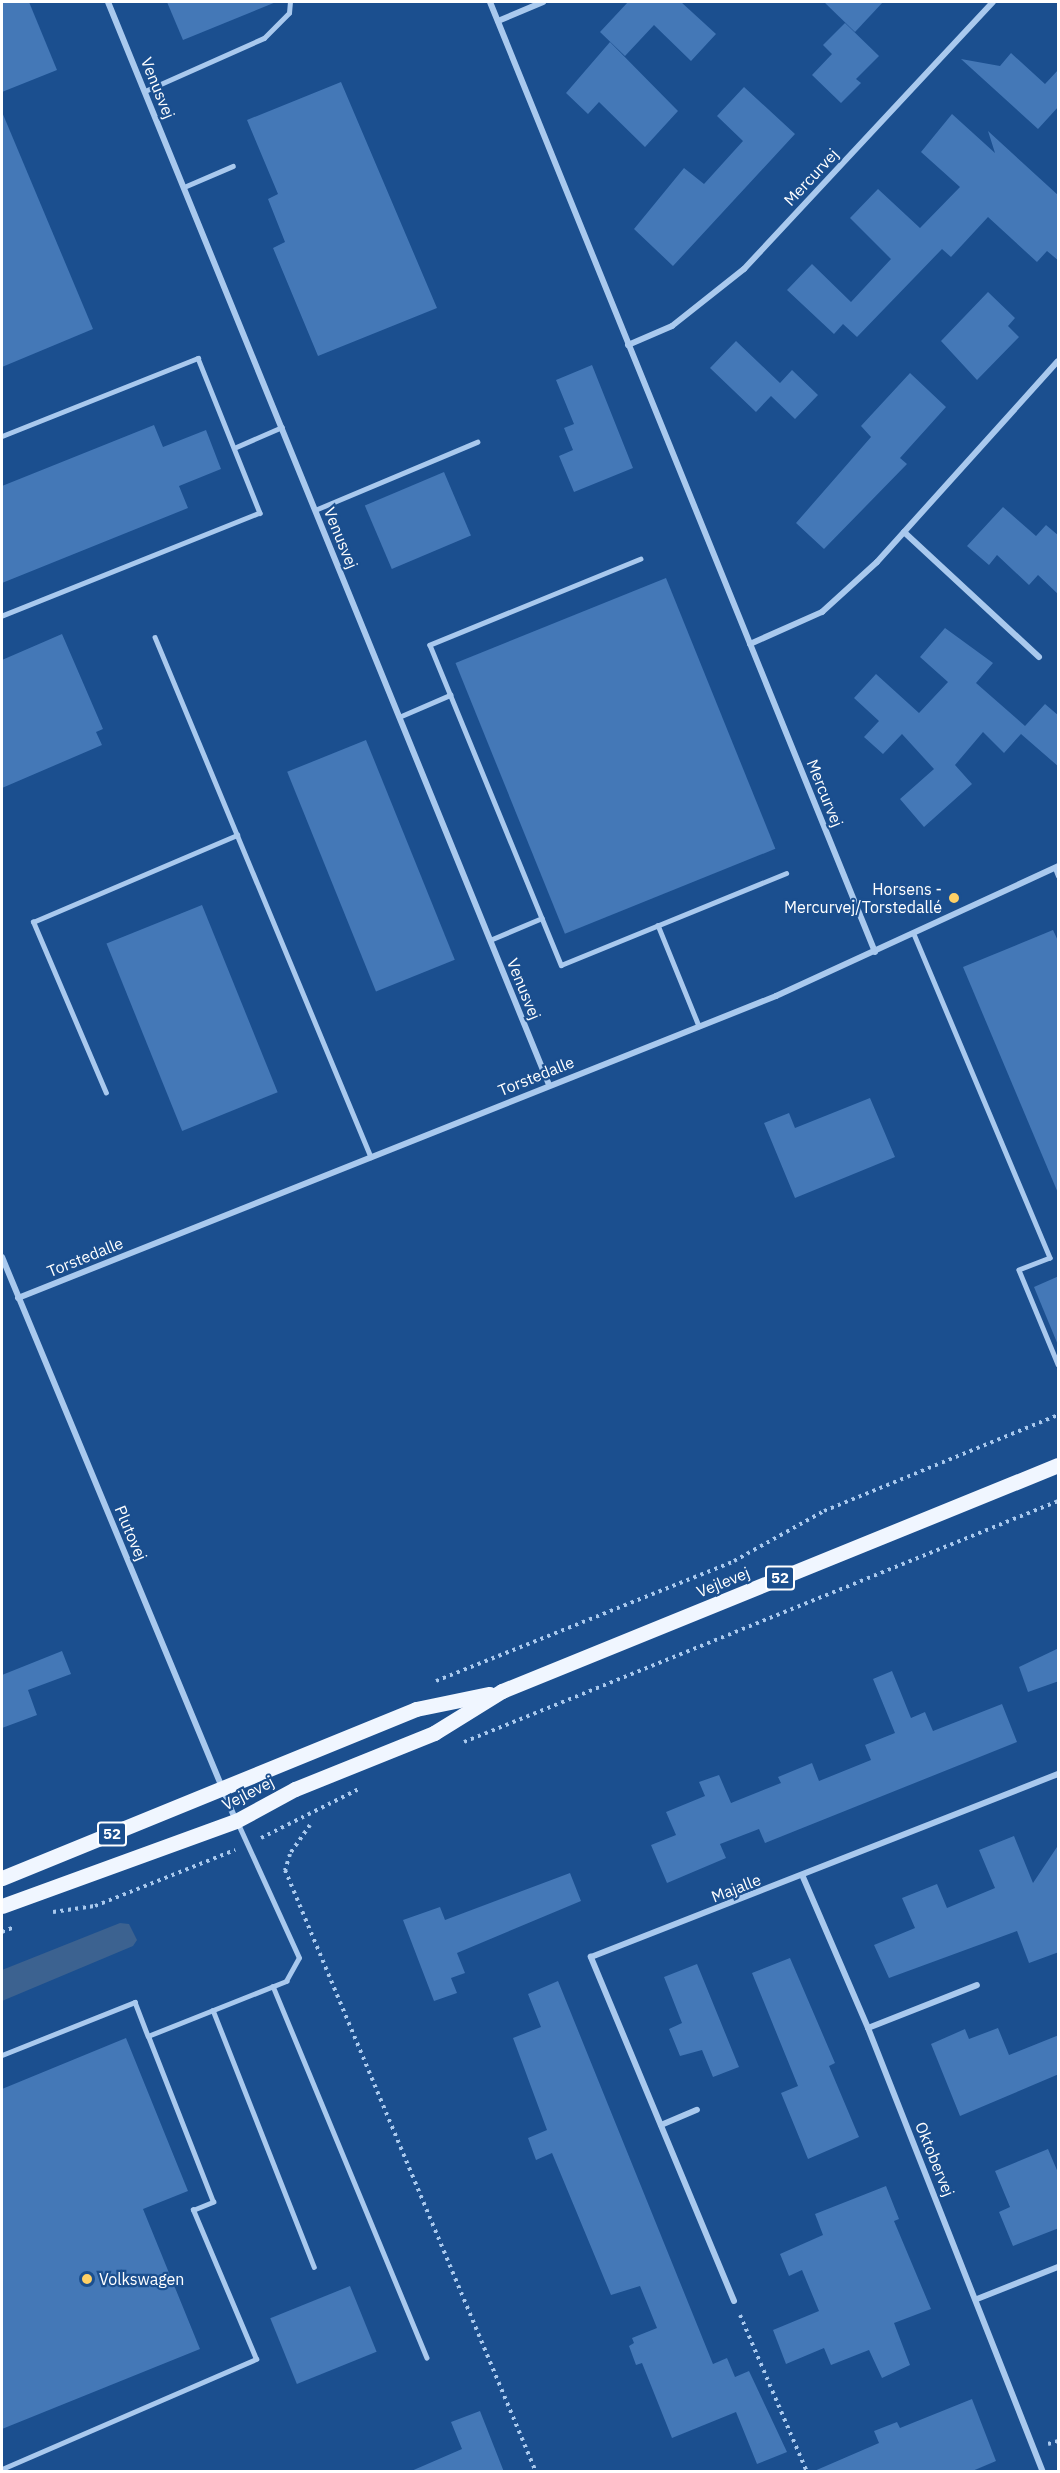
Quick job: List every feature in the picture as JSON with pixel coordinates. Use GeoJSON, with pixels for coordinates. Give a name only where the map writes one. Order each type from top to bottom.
{"type":"FeatureCollection","features":[{"type":"Feature","properties":{"kind":"main road","name":"Vejlevej"},"geometry":{"type":"LineString","coordinates":[[2,1906],[236,1821],[295,1789],[434,1733],[502,1691],[1059,1465]]}},
{"type":"Feature","properties":{"kind":"main road","name":"Vejlevej"},"geometry":{"type":"LineString","coordinates":[[2,1878],[416,1709],[502,1691]]}},
{"type":"Feature","properties":{"kind":"street","name":"Venusvej"},"geometry":{"type":"LineString","coordinates":[[108,2],[549,1085]]}},
{"type":"Feature","properties":{"kind":"street","name":"Mercurvej"},"geometry":{"type":"LineString","coordinates":[[490,2],[875,952]]}},
{"type":"Feature","properties":{"kind":"street"},"geometry":{"type":"LineString","coordinates":[[498,21],[543,2]]}},
{"type":"Feature","properties":{"kind":"street","name":"Mercurvej"},"geometry":{"type":"LineString","coordinates":[[628,345],[672,326],[744,269],[993,2]]}},
{"type":"Feature","properties":{"kind":"street"},"geometry":{"type":"LineString","coordinates":[[750,644],[822,612],[904,532],[1058,363]]}},
{"type":"Feature","properties":{"kind":"street"},"geometry":{"type":"LineString","coordinates":[[904,532],[1040,657]]}},
{"type":"Feature","properties":{"kind":"street","name":"Torstedalle"},"geometry":{"type":"LineString","coordinates":[[18,1298],[699,1026],[875,952],[1057,867]]}},
{"type":"Feature","properties":{"kind":"street","name":"Plutovej"},"geometry":{"type":"LineString","coordinates":[[2,1257],[236,1821]]}},
{"type":"Feature","properties":{"kind":"street","name":"Majalle"},"geometry":{"type":"LineString","coordinates":[[734,2301],[591,1957],[804,1877],[1059,1774]]}},
{"type":"Feature","properties":{"kind":"street","name":"Oktobervej"},"geometry":{"type":"LineString","coordinates":[[804,1877],[868,2028],[977,2299],[1043,2472]]}},
{"type":"Feature","properties":{"kind":"street"},"geometry":{"type":"LineString","coordinates":[[868,2028],[977,1985]]}},
{"type":"Feature","properties":{"kind":"street"},"geometry":{"type":"LineString","coordinates":[[661,2125],[697,2110]]}},
{"type":"Feature","properties":{"kind":"street"},"geometry":{"type":"LineString","coordinates":[[977,2299],[1059,2267]]}},
{"type":"Feature","properties":{"kind":"lane"},"geometry":{"type":"LineString","coordinates":[[145,91],[264,38],[289,13],[291,2]]}},
{"type":"Feature","properties":{"kind":"lane"},"geometry":{"type":"LineString","coordinates":[[184,187],[233,166]]}},
{"type":"Feature","properties":{"kind":"lane"},"geometry":{"type":"LineString","coordinates":[[2,436],[198,358],[260,513],[2,616]]}},
{"type":"Feature","properties":{"kind":"lane"},"geometry":{"type":"LineString","coordinates":[[234,448],[282,427]]}},
{"type":"Feature","properties":{"kind":"lane"},"geometry":{"type":"LineString","coordinates":[[315,510],[477,442]]}},
{"type":"Feature","properties":{"kind":"lane"},"geometry":{"type":"LineString","coordinates":[[641,559],[430,645],[561,965],[786,873]]}},
{"type":"Feature","properties":{"kind":"lane"},"geometry":{"type":"LineString","coordinates":[[155,637],[371,1157]]}},
{"type":"Feature","properties":{"kind":"lane"},"geometry":{"type":"LineString","coordinates":[[399,717],[450,695]]}},
{"type":"Feature","properties":{"kind":"lane"},"geometry":{"type":"LineString","coordinates":[[106,1093],[33,922],[237,835]]}},
{"type":"Feature","properties":{"kind":"lane"},"geometry":{"type":"LineString","coordinates":[[1057,867],[1059,875]]}},
{"type":"Feature","properties":{"kind":"lane"},"geometry":{"type":"LineString","coordinates":[[490,940],[542,918]]}},
{"type":"Feature","properties":{"kind":"lane"},"geometry":{"type":"LineString","coordinates":[[658,925],[699,1026]]}},
{"type":"Feature","properties":{"kind":"lane"},"geometry":{"type":"LineString","coordinates":[[914,934],[1050,1258],[1019,1270],[1059,1364]]}},
{"type":"Feature","properties":{"kind":"lane"},"geometry":{"type":"LineString","coordinates":[[148,2036],[286,1981],[299,1958],[245,1846],[236,1821]]}},
{"type":"Feature","properties":{"kind":"lane"},"geometry":{"type":"LineString","coordinates":[[273,1986],[427,2357]]}},
{"type":"Feature","properties":{"kind":"lane"},"geometry":{"type":"LineString","coordinates":[[2,2055],[135,2001],[213,2202],[193,2210],[255,2359],[2,2469]]}},
{"type":"Feature","properties":{"kind":"lane"},"geometry":{"type":"LineString","coordinates":[[213,2010],[314,2267]]}},
{"type":"Feature","properties":{"kind":"path"},"geometry":{"type":"LineString","coordinates":[[434,1682],[734,1561],[824,1511],[1059,1415]]}},
{"type":"Feature","properties":{"kind":"path"},"geometry":{"type":"LineString","coordinates":[[459,1744],[1059,1501]]}},
{"type":"Feature","properties":{"kind":"path"},"geometry":{"type":"LineString","coordinates":[[49,1913],[95,1906],[245,1846],[363,1786]]}},
{"type":"Feature","properties":{"kind":"path"},"geometry":{"type":"LineString","coordinates":[[310,1825],[290,1854],[285,1870],[536,2472]]}},
{"type":"Feature","properties":{"kind":"path"},"geometry":{"type":"LineString","coordinates":[[2,1932],[21,1924]]}},
{"type":"Feature","properties":{"kind":"path"},"geometry":{"type":"LineString","coordinates":[[734,2301],[807,2472]]}},
{"type":"Feature","properties":{"kind":"water"},"geometry":{"type":"Polygon","coordinates":[[[120,1923],[129,1924],[137,1940],[133,1946],[2,2001],[2,1970],[120,1923]]]}},
{"type":"Feature","properties":{"kind":"building"},"geometry":{"type":"Polygon","coordinates":[[[2,2],[29,2],[57,70],[2,92],[2,2]]]}},
{"type":"Feature","properties":{"kind":"building"},"geometry":{"type":"Polygon","coordinates":[[[167,2],[276,2],[183,40],[167,2]]]}},
{"type":"Feature","properties":{"kind":"building"},"geometry":{"type":"Polygon","coordinates":[[[628,2],[681,2],[716,34],[691,61],[654,25],[625,56],[600,32],[628,2]]]}},
{"type":"Feature","properties":{"kind":"building"},"geometry":{"type":"Polygon","coordinates":[[[824,2],[883,2],[855,32],[824,2]]]}},
{"type":"Feature","properties":{"kind":"building"},"geometry":{"type":"Polygon","coordinates":[[[845,23],[879,56],[856,79],[861,83],[841,103],[812,75],[832,54],[823,45],[845,23]]]}},
{"type":"Feature","properties":{"kind":"building"},"geometry":{"type":"Polygon","coordinates":[[[610,42],[678,111],[645,147],[599,102],[588,114],[566,93],[610,42]]]}},
{"type":"Feature","properties":{"kind":"building"},"geometry":{"type":"Polygon","coordinates":[[[1011,53],[1045,84],[1059,69],[1059,106],[1038,129],[961,59],[1000,66],[1011,53]]]}},
{"type":"Feature","properties":{"kind":"building"},"geometry":{"type":"Polygon","coordinates":[[[341,82],[437,308],[318,356],[273,248],[285,242],[268,199],[278,194],[247,120],[341,82]]]}},
{"type":"Feature","properties":{"kind":"building"},"geometry":{"type":"Polygon","coordinates":[[[744,87],[795,134],[673,266],[634,229],[684,168],[704,184],[743,141],[717,116],[744,87]]]}},
{"type":"Feature","properties":{"kind":"building"},"geometry":{"type":"Polygon","coordinates":[[[2,112],[93,329],[2,367],[2,112]]]}},
{"type":"Feature","properties":{"kind":"building"},"geometry":{"type":"Polygon","coordinates":[[[952,114],[995,153],[988,131],[1059,196],[1059,261],[1047,251],[1037,262],[988,217],[951,257],[942,249],[857,337],[843,324],[834,334],[787,290],[812,264],[851,302],[891,259],[850,218],[878,189],[920,228],[960,187],[921,152],[952,114]]]}},
{"type":"Feature","properties":{"kind":"building"},"geometry":{"type":"Polygon","coordinates":[[[988,292],[1015,318],[1008,326],[1019,337],[977,380],[941,341],[988,292]]]}},
{"type":"Feature","properties":{"kind":"building"},"geometry":{"type":"Polygon","coordinates":[[[736,341],[780,383],[792,370],[818,395],[795,419],[771,396],[756,412],[710,368],[736,341]]]}},
{"type":"Feature","properties":{"kind":"building"},"geometry":{"type":"Polygon","coordinates":[[[592,365],[633,468],[574,492],[559,456],[573,450],[564,428],[574,424],[556,380],[592,365]]]}},
{"type":"Feature","properties":{"kind":"building"},"geometry":{"type":"Polygon","coordinates":[[[910,373],[946,407],[900,458],[907,464],[824,549],[796,523],[871,437],[861,426],[910,373]]]}},
{"type":"Feature","properties":{"kind":"building"},"geometry":{"type":"Polygon","coordinates":[[[154,425],[163,447],[206,430],[221,469],[179,486],[188,508],[2,583],[2,486],[154,425]]]}},
{"type":"Feature","properties":{"kind":"building"},"geometry":{"type":"Polygon","coordinates":[[[444,472],[471,536],[392,569],[365,506],[444,472]]]}},
{"type":"Feature","properties":{"kind":"building"},"geometry":{"type":"Polygon","coordinates":[[[1003,507],[1036,536],[1046,525],[1059,536],[1059,595],[1038,575],[1029,585],[997,555],[989,565],[967,546],[1003,507]]]}},
{"type":"Feature","properties":{"kind":"building"},"geometry":{"type":"Polygon","coordinates":[[[666,578],[775,849],[565,934],[456,663],[666,578]]]}},
{"type":"Feature","properties":{"kind":"building"},"geometry":{"type":"Polygon","coordinates":[[[945,628],[993,663],[976,683],[1025,726],[1045,704],[1059,716],[1059,767],[1021,734],[1004,753],[983,732],[955,765],[972,784],[924,827],[900,799],[934,769],[902,734],[883,754],[864,737],[879,721],[854,698],[876,674],[919,713],[948,682],[920,657],[945,628]]]}},
{"type":"Feature","properties":{"kind":"building"},"geometry":{"type":"Polygon","coordinates":[[[62,634],[103,729],[96,732],[102,745],[2,788],[2,660],[62,634]]]}},
{"type":"Feature","properties":{"kind":"building"},"geometry":{"type":"Polygon","coordinates":[[[366,740],[455,960],[376,992],[287,772],[366,740]]]}},
{"type":"Feature","properties":{"kind":"building"},"geometry":{"type":"Polygon","coordinates":[[[202,905],[278,1092],[182,1131],[107,944],[202,905]]]}},
{"type":"Feature","properties":{"kind":"building"},"geometry":{"type":"Polygon","coordinates":[[[1053,930],[1059,943],[1058,1193],[963,967],[1053,930]]]}},
{"type":"Feature","properties":{"kind":"building"},"geometry":{"type":"Polygon","coordinates":[[[870,1098],[895,1157],[795,1198],[764,1123],[789,1113],[795,1128],[870,1098]]]}},
{"type":"Feature","properties":{"kind":"building"},"geometry":{"type":"Polygon","coordinates":[[[1059,1276],[1059,1345],[1058,1345],[1034,1287],[1059,1276]]]}},
{"type":"Feature","properties":{"kind":"building"},"geometry":{"type":"Polygon","coordinates":[[[1059,1648],[1059,1681],[1028,1692],[1019,1667],[1059,1648]]]}},
{"type":"Feature","properties":{"kind":"building"},"geometry":{"type":"Polygon","coordinates":[[[62,1651],[71,1674],[28,1690],[37,1715],[2,1728],[2,1675],[62,1651]]]}},
{"type":"Feature","properties":{"kind":"building"},"geometry":{"type":"Polygon","coordinates":[[[892,1671],[911,1718],[925,1712],[933,1731],[1002,1704],[1017,1742],[765,1843],[759,1829],[720,1844],[726,1858],[667,1883],[651,1845],[676,1835],[666,1812],[705,1796],[699,1782],[719,1775],[731,1803],[781,1783],[778,1777],[812,1763],[819,1781],[871,1760],[865,1745],[895,1733],[873,1679],[892,1671]]]}},
{"type":"Feature","properties":{"kind":"building"},"geometry":{"type":"Polygon","coordinates":[[[1014,1836],[1033,1883],[1059,1844],[1059,1952],[1029,1963],[1017,1931],[889,1978],[874,1945],[915,1928],[902,1898],[937,1884],[947,1908],[995,1888],[979,1850],[1014,1836]]]}},
{"type":"Feature","properties":{"kind":"building"},"geometry":{"type":"Polygon","coordinates":[[[570,1873],[581,1901],[457,1953],[465,1973],[451,1978],[457,1993],[434,2001],[403,1920],[440,1907],[445,1920],[570,1873]]]}},
{"type":"Feature","properties":{"kind":"building"},"geometry":{"type":"Polygon","coordinates":[[[790,1958],[835,2063],[829,2066],[859,2137],[808,2159],[781,2093],[798,2086],[752,1973],[790,1958]]]}},
{"type":"Feature","properties":{"kind":"building"},"geometry":{"type":"Polygon","coordinates":[[[697,1964],[739,2067],[713,2077],[702,2050],[680,2056],[669,2029],[682,2023],[664,1977],[697,1964]]]}},
{"type":"Feature","properties":{"kind":"building"},"geometry":{"type":"Polygon","coordinates":[[[558,1981],[713,2364],[727,2358],[735,2377],[749,2371],[787,2452],[757,2464],[736,2412],[672,2438],[642,2363],[636,2365],[629,2346],[634,2343],[632,2338],[657,2328],[640,2286],[611,2295],[552,2153],[536,2160],[528,2138],[547,2130],[513,2038],[541,2027],[528,1994],[558,1981]]]}},
{"type":"Feature","properties":{"kind":"building"},"geometry":{"type":"Polygon","coordinates":[[[998,2028],[1009,2055],[1059,2035],[1059,2074],[960,2116],[931,2044],[965,2029],[969,2039],[998,2028]]]}},
{"type":"Feature","properties":{"kind":"building","name":"Volkswagen"},"geometry":{"type":"Polygon","coordinates":[[[126,2038],[188,2191],[143,2209],[200,2349],[2,2429],[2,2089],[126,2038]]]}},
{"type":"Feature","properties":{"kind":"building"},"geometry":{"type":"Polygon","coordinates":[[[1048,2149],[1059,2175],[1059,2228],[1013,2246],[999,2212],[1010,2207],[995,2171],[1048,2149]]]}},
{"type":"Feature","properties":{"kind":"building"},"geometry":{"type":"Polygon","coordinates":[[[886,2186],[899,2219],[894,2221],[931,2309],[894,2323],[910,2365],[882,2378],[869,2350],[831,2365],[824,2348],[786,2364],[773,2330],[819,2311],[802,2270],[789,2276],[780,2254],[823,2235],[815,2214],[886,2186]]]}},
{"type":"Feature","properties":{"kind":"building"},"geometry":{"type":"Polygon","coordinates":[[[350,2286],[377,2352],[297,2384],[270,2318],[350,2286]]]}},
{"type":"Feature","properties":{"kind":"building"},"geometry":{"type":"Polygon","coordinates":[[[972,2399],[996,2461],[970,2472],[812,2472],[879,2443],[874,2431],[897,2422],[900,2428],[972,2399]]]}},
{"type":"Feature","properties":{"kind":"building"},"geometry":{"type":"Polygon","coordinates":[[[480,2411],[504,2472],[409,2472],[462,2449],[451,2422],[480,2411]]]}},
{"type":"Feature","properties":{"kind":"place","name":"Horsens - Mercurvej/Torstedallé"},"geometry":{"type":"Point","coordinates":[954,898]}},
{"type":"Feature","properties":{"kind":"place","name":"Volkswagen"},"geometry":{"type":"Point","coordinates":[87,2279]}}]}
